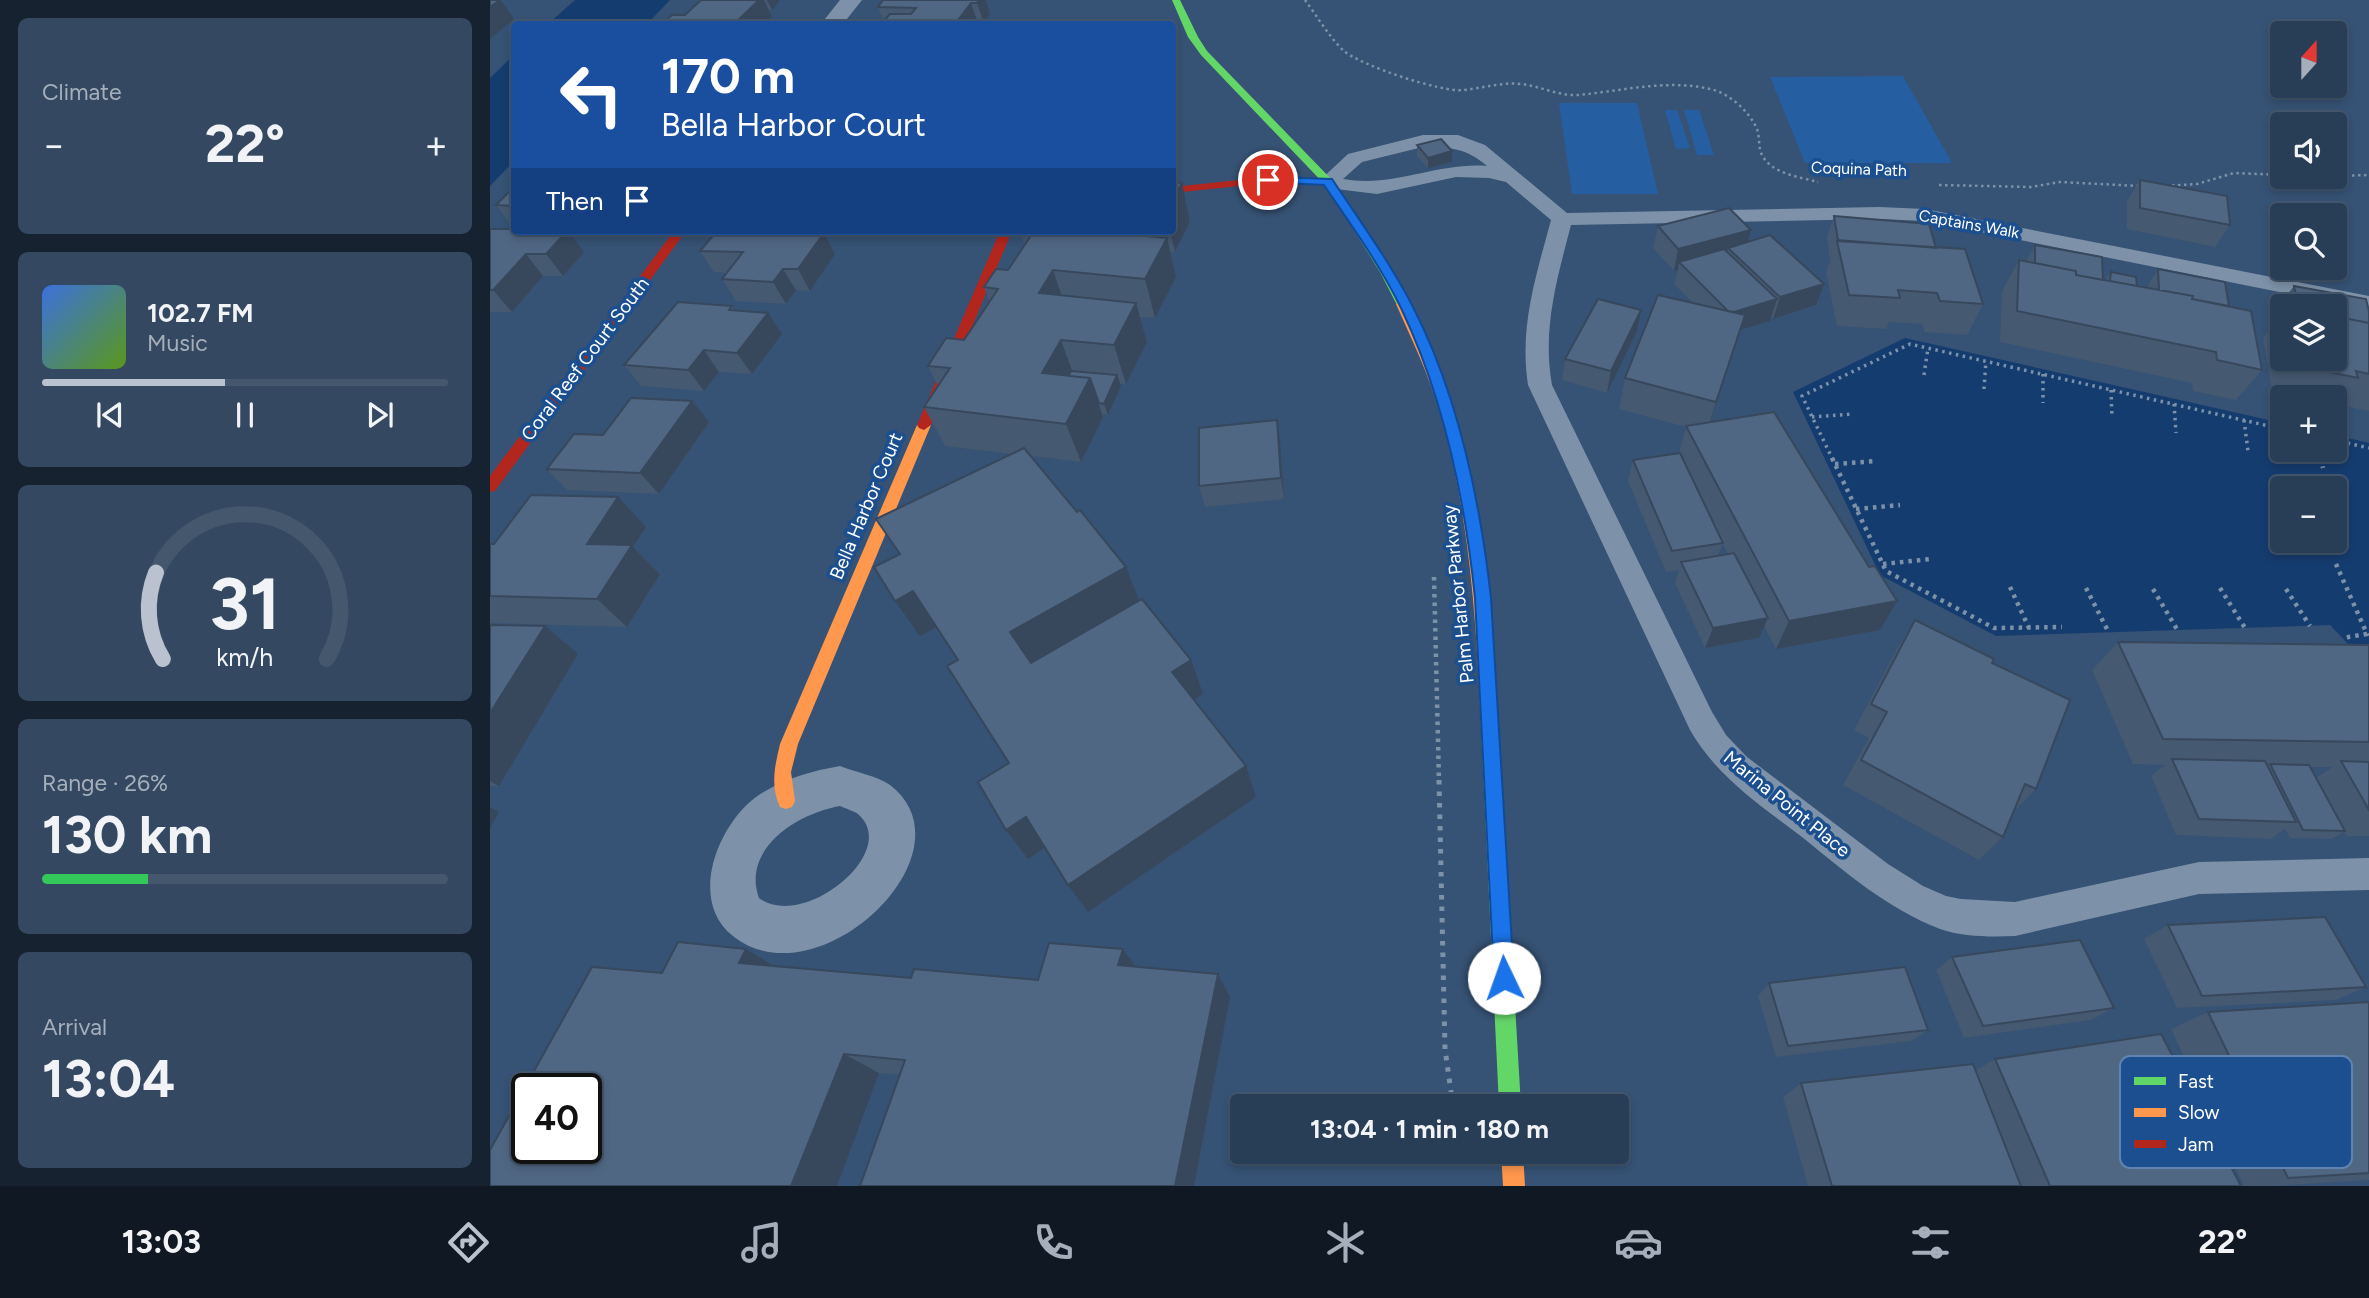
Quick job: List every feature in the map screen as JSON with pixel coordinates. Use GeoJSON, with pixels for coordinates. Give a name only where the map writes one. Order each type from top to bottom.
{"type":"FeatureCollection","features":[{"type":"Feature","properties":{"kind":"street"},"geometry":{"type":"LineString","coordinates":[[834,21],[850,0]]}},
{"type":"Feature","properties":{"kind":"street","name":"Palm Harbor Parkway"},"geometry":{"type":"LineString","coordinates":[[1176,0],[1193,37],[1204,53],[1328,182],[1388,272],[1426,349],[1454,436],[1477,543],[1488,659],[1509,1094]]}},
{"type":"Feature","properties":{"kind":"street"},"geometry":{"type":"LineString","coordinates":[[1176,190],[1268,180],[1328,182]]}},
{"type":"Feature","properties":{"kind":"street","name":"Coral Reef Court South"},"geometry":{"type":"LineString","coordinates":[[490,487],[677,235]]}},
{"type":"Feature","properties":{"kind":"street","name":"Bella Harbor Court"},"geometry":{"type":"LineString","coordinates":[[786,802],[782,769],[789,744],[1004,235]]}},
{"type":"Feature","properties":{"kind":"street"},"geometry":{"type":"LineString","coordinates":[[1513,1164],[1514,1186]]}},
{"type":"Feature","properties":{"kind":"lane"},"geometry":{"type":"LineString","coordinates":[[1328,182],[1355,158],[1411,144],[1458,141],[1478,149],[1562,219]]}},
{"type":"Feature","properties":{"kind":"lane"},"geometry":{"type":"LineString","coordinates":[[1328,182],[1375,188],[1464,169],[1483,170],[1509,177]]}},
{"type":"Feature","properties":{"kind":"lane","name":"Captains Walk"},"geometry":{"type":"LineString","coordinates":[[1562,219],[1879,213],[1925,215],[2369,303]]}},
{"type":"Feature","properties":{"kind":"lane","name":"Marina Point Place"},"geometry":{"type":"LineString","coordinates":[[1562,219],[1538,313],[1534,350],[1540,385],[1701,721],[1716,745],[1736,767],[1896,888],[1928,906],[1961,916],[2015,919],[2199,878],[2369,874]]}},
{"type":"Feature","properties":{"kind":"path","name":"Coquina Path"},"geometry":{"type":"LineString","coordinates":[[1305,0],[1344,51],[1370,65],[1416,81],[1461,90],[1494,84],[1524,84],[1544,91],[1574,95],[1670,84],[1713,89],[1731,98],[1750,117],[1757,130],[1762,155],[1774,167],[1799,178],[1827,183]]}},
{"type":"Feature","properties":{"kind":"path"},"geometry":{"type":"LineString","coordinates":[[2157,186],[2197,184],[2234,173],[2270,174]]}},
{"type":"Feature","properties":{"kind":"path"},"geometry":{"type":"LineString","coordinates":[[2347,176],[2369,175]]}},
{"type":"Feature","properties":{"kind":"path","name":"Coquina Path"},"geometry":{"type":"LineString","coordinates":[[1934,184],[2031,187],[2060,182],[2146,186]]}},
{"type":"Feature","properties":{"kind":"path"},"geometry":{"type":"LineString","coordinates":[[2062,627],[1994,628],[1886,571],[1802,396],[1910,344],[2270,426]]}},
{"type":"Feature","properties":{"kind":"path"},"geometry":{"type":"LineString","coordinates":[[1924,375],[1928,348]]}},
{"type":"Feature","properties":{"kind":"path"},"geometry":{"type":"LineString","coordinates":[[1984,389],[1986,361]]}},
{"type":"Feature","properties":{"kind":"path"},"geometry":{"type":"LineString","coordinates":[[2043,374],[2043,403]]}},
{"type":"Feature","properties":{"kind":"path"},"geometry":{"type":"LineString","coordinates":[[2111,390],[2112,418]]}},
{"type":"Feature","properties":{"kind":"path"},"geometry":{"type":"LineString","coordinates":[[2174,404],[2176,433]]}},
{"type":"Feature","properties":{"kind":"path"},"geometry":{"type":"LineString","coordinates":[[1812,417],[1852,414]]}},
{"type":"Feature","properties":{"kind":"path"},"geometry":{"type":"LineString","coordinates":[[2244,420],[2248,451]]}},
{"type":"Feature","properties":{"kind":"path"},"geometry":{"type":"LineString","coordinates":[[2347,443],[2369,448]]}},
{"type":"Feature","properties":{"kind":"path"},"geometry":{"type":"LineString","coordinates":[[1835,464],[1877,461]]}},
{"type":"Feature","properties":{"kind":"path"},"geometry":{"type":"LineString","coordinates":[[2322,462],[2323,468]]}},
{"type":"Feature","properties":{"kind":"path"},"geometry":{"type":"LineString","coordinates":[[1856,509],[1900,505]]}},
{"type":"Feature","properties":{"kind":"path"},"geometry":{"type":"LineString","coordinates":[[1882,564],[1931,559]]}},
{"type":"Feature","properties":{"kind":"path"},"geometry":{"type":"LineString","coordinates":[[2336,564],[2367,634],[2342,638]]}},
{"type":"Feature","properties":{"kind":"path"},"geometry":{"type":"LineString","coordinates":[[1433,574],[1437,630],[1442,964],[1446,1049],[1452,1094]]}},
{"type":"Feature","properties":{"kind":"path"},"geometry":{"type":"LineString","coordinates":[[2010,587],[2029,628]]}},
{"type":"Feature","properties":{"kind":"path"},"geometry":{"type":"LineString","coordinates":[[2085,588],[2109,633]]}},
{"type":"Feature","properties":{"kind":"path"},"geometry":{"type":"LineString","coordinates":[[2220,588],[2245,628]]}},
{"type":"Feature","properties":{"kind":"path"},"geometry":{"type":"LineString","coordinates":[[2153,589],[2178,631]]}},
{"type":"Feature","properties":{"kind":"path"},"geometry":{"type":"LineString","coordinates":[[2286,589],[2310,626]]}},
{"type":"Feature","properties":{"kind":"shaded area"},"geometry":{"type":"Polygon","coordinates":[[[575,0],[670,0],[650,21],[551,21],[575,0]]]}},
{"type":"Feature","properties":{"kind":"shaded area"},"geometry":{"type":"Polygon","coordinates":[[[511,58],[511,164],[490,186],[490,78],[511,58]]]}},
{"type":"Feature","properties":{"kind":"shaded area"},"geometry":{"type":"Polygon","coordinates":[[[1903,76],[1952,163],[1805,163],[1770,77],[1903,76]]]}},
{"type":"Feature","properties":{"kind":"shaded area"},"geometry":{"type":"Polygon","coordinates":[[[1559,103],[1637,103],[1658,194],[1572,194],[1559,103]]]}},
{"type":"Feature","properties":{"kind":"shaded area"},"geometry":{"type":"Polygon","coordinates":[[[1665,110],[1677,110],[1690,148],[1676,149],[1665,110]]]}},
{"type":"Feature","properties":{"kind":"shaded area"},"geometry":{"type":"Polygon","coordinates":[[[1684,110],[1699,110],[1714,155],[1697,155],[1684,110]]]}},
{"type":"Feature","properties":{"kind":"shaded area"},"geometry":{"type":"Polygon","coordinates":[[[1905,338],[2270,420],[2270,462],[2347,462],[2347,438],[2369,443],[2369,666],[2330,625],[1996,636],[1880,575],[1793,392],[1905,338]]]}},
{"type":"Feature","properties":{"kind":"building"},"geometry":{"type":"Polygon","coordinates":[[[490,0],[500,0],[490,7],[490,0]]]}},
{"type":"Feature","properties":{"kind":"building"},"geometry":{"type":"Polygon","coordinates":[[[701,0],[759,0],[737,21],[665,21],[672,15],[685,15],[701,0]]]}},
{"type":"Feature","properties":{"kind":"building"},"geometry":{"type":"Polygon","coordinates":[[[883,0],[979,0],[977,3],[971,3],[957,21],[884,21],[890,14],[911,14],[916,8],[878,7],[883,0]]]}},
{"type":"Feature","properties":{"kind":"building"},"geometry":{"type":"Polygon","coordinates":[[[1441,139],[1452,151],[1428,158],[1417,145],[1441,139]]]}},
{"type":"Feature","properties":{"kind":"building"},"geometry":{"type":"Polygon","coordinates":[[[2140,180],[2227,196],[2230,225],[2140,208],[2140,180]]]}},
{"type":"Feature","properties":{"kind":"building"},"geometry":{"type":"Polygon","coordinates":[[[1176,182],[1182,183],[1176,194],[1176,182]]]}},
{"type":"Feature","properties":{"kind":"building"},"geometry":{"type":"Polygon","coordinates":[[[511,190],[511,206],[496,205],[511,190]]]}},
{"type":"Feature","properties":{"kind":"building"},"geometry":{"type":"Polygon","coordinates":[[[1729,208],[1751,230],[1678,249],[1658,226],[1729,208]]]}},
{"type":"Feature","properties":{"kind":"building"},"geometry":{"type":"Polygon","coordinates":[[[1834,216],[1929,224],[1936,248],[1838,240],[1834,216]]]}},
{"type":"Feature","properties":{"kind":"building"},"geometry":{"type":"Polygon","coordinates":[[[490,229],[511,229],[511,235],[563,235],[546,254],[526,254],[493,290],[490,290],[490,229]]]}},
{"type":"Feature","properties":{"kind":"building"},"geometry":{"type":"Polygon","coordinates":[[[714,235],[823,235],[798,269],[783,269],[773,282],[722,279],[743,252],[700,251],[714,235]]]}},
{"type":"Feature","properties":{"kind":"building"},"geometry":{"type":"Polygon","coordinates":[[[1031,235],[1135,235],[1167,238],[1145,279],[1053,270],[1039,293],[1136,303],[1114,345],[1061,340],[1042,373],[1090,378],[1066,424],[924,407],[950,368],[928,366],[946,338],[964,340],[998,289],[984,287],[996,269],[1008,270],[1031,235]]]}},
{"type":"Feature","properties":{"kind":"building"},"geometry":{"type":"Polygon","coordinates":[[[1770,235],[1824,284],[1780,297],[1728,248],[1770,235]]]}},
{"type":"Feature","properties":{"kind":"building"},"geometry":{"type":"Polygon","coordinates":[[[1837,241],[1965,249],[1983,304],[1940,301],[1937,293],[1898,290],[1900,298],[1849,295],[1837,241]]]}},
{"type":"Feature","properties":{"kind":"building"},"geometry":{"type":"Polygon","coordinates":[[[2035,245],[2102,257],[2103,280],[2076,275],[2076,271],[2035,263],[2035,245]]]}},
{"type":"Feature","properties":{"kind":"building"},"geometry":{"type":"Polygon","coordinates":[[[1724,249],[1777,299],[1734,312],[1728,311],[1679,262],[1724,249]]]}},
{"type":"Feature","properties":{"kind":"building"},"geometry":{"type":"Polygon","coordinates":[[[2019,260],[2076,271],[2076,275],[2193,296],[2192,299],[2251,311],[2262,370],[2217,360],[2216,352],[2017,311],[2019,260]]]}},
{"type":"Feature","properties":{"kind":"building"},"geometry":{"type":"Polygon","coordinates":[[[2158,269],[2225,282],[2229,306],[2159,290],[2158,269]]]}},
{"type":"Feature","properties":{"kind":"building"},"geometry":{"type":"Polygon","coordinates":[[[2111,272],[2136,277],[2137,286],[2110,281],[2111,272]]]}},
{"type":"Feature","properties":{"kind":"building"},"geometry":{"type":"Polygon","coordinates":[[[2294,286],[2338,294],[2296,294],[2294,286]]]}},
{"type":"Feature","properties":{"kind":"building"},"geometry":{"type":"Polygon","coordinates":[[[1658,295],[1745,315],[1716,402],[1625,378],[1658,295]]]}},
{"type":"Feature","properties":{"kind":"building"},"geometry":{"type":"Polygon","coordinates":[[[2347,296],[2366,299],[2369,323],[2347,319],[2347,296]]]}},
{"type":"Feature","properties":{"kind":"building"},"geometry":{"type":"Polygon","coordinates":[[[1598,299],[1641,310],[1611,371],[1565,359],[1598,299]]]}},
{"type":"Feature","properties":{"kind":"building"},"geometry":{"type":"Polygon","coordinates":[[[678,302],[732,306],[729,310],[768,313],[737,353],[704,350],[688,370],[624,365],[678,302]]]}},
{"type":"Feature","properties":{"kind":"building"},"geometry":{"type":"Polygon","coordinates":[[[2347,319],[2369,323],[2369,374],[2356,371],[2358,378],[2324,371],[2347,371],[2347,319]]]}},
{"type":"Feature","properties":{"kind":"building"},"geometry":{"type":"Polygon","coordinates":[[[1071,371],[1117,375],[1104,404],[1099,403],[1090,378],[1069,376],[1071,371]]]}},
{"type":"Feature","properties":{"kind":"building"},"geometry":{"type":"Polygon","coordinates":[[[631,398],[692,401],[640,473],[547,469],[574,434],[603,435],[631,398]]]}},
{"type":"Feature","properties":{"kind":"building"},"geometry":{"type":"Polygon","coordinates":[[[1774,412],[1869,567],[1875,566],[1897,601],[1789,621],[1686,426],[1774,412]]]}},
{"type":"Feature","properties":{"kind":"building"},"geometry":{"type":"Polygon","coordinates":[[[1277,420],[1281,478],[1199,486],[1199,428],[1277,420]]]}},
{"type":"Feature","properties":{"kind":"building"},"geometry":{"type":"Polygon","coordinates":[[[1024,448],[1077,512],[1080,510],[1126,567],[1010,632],[1031,663],[1142,599],[1191,660],[1172,672],[1246,766],[1068,885],[1026,817],[1006,830],[978,782],[1009,763],[947,666],[958,660],[913,591],[895,601],[874,567],[900,554],[876,519],[1024,448]]]}},
{"type":"Feature","properties":{"kind":"building"},"geometry":{"type":"Polygon","coordinates":[[[1680,453],[1723,543],[1672,551],[1633,460],[1680,453]]]}},
{"type":"Feature","properties":{"kind":"building"},"geometry":{"type":"Polygon","coordinates":[[[531,495],[618,497],[587,544],[632,545],[597,599],[490,596],[490,544],[494,544],[531,495]]]}},
{"type":"Feature","properties":{"kind":"building"},"geometry":{"type":"Polygon","coordinates":[[[1734,553],[1768,618],[1713,628],[1681,562],[1734,553]]]}},
{"type":"Feature","properties":{"kind":"building"},"geometry":{"type":"Polygon","coordinates":[[[1915,620],[1994,659],[1992,663],[2070,700],[2036,789],[2025,784],[2003,837],[1861,760],[1887,712],[1871,704],[1915,620]]]}},
{"type":"Feature","properties":{"kind":"building"},"geometry":{"type":"Polygon","coordinates":[[[490,625],[545,626],[490,713],[490,625]]]}},
{"type":"Feature","properties":{"kind":"building"},"geometry":{"type":"Polygon","coordinates":[[[2118,642],[2369,645],[2369,742],[2163,739],[2118,642]]]}},
{"type":"Feature","properties":{"kind":"building"},"geometry":{"type":"Polygon","coordinates":[[[2172,759],[2265,761],[2296,822],[2199,819],[2172,759]]]}},
{"type":"Feature","properties":{"kind":"building"},"geometry":{"type":"Polygon","coordinates":[[[2341,761],[2369,762],[2369,810],[2341,761]]]}},
{"type":"Feature","properties":{"kind":"building"},"geometry":{"type":"Polygon","coordinates":[[[2270,764],[2309,765],[2345,831],[2303,830],[2270,764]]]}},
{"type":"Feature","properties":{"kind":"building"},"geometry":{"type":"Polygon","coordinates":[[[2325,917],[2366,987],[2202,996],[2168,925],[2325,917]]]}},
{"type":"Feature","properties":{"kind":"building"},"geometry":{"type":"Polygon","coordinates":[[[2080,940],[2114,1008],[1983,1026],[1952,957],[2080,940]]]}},
{"type":"Feature","properties":{"kind":"building"},"geometry":{"type":"Polygon","coordinates":[[[678,942],[746,949],[739,963],[911,978],[914,969],[1038,980],[1049,943],[1123,949],[1118,965],[1218,974],[1175,1186],[860,1186],[905,1060],[844,1054],[791,1186],[490,1186],[490,1150],[511,1112],[511,1164],[602,1164],[602,1073],[533,1073],[592,967],[662,973],[678,942]]]}},
{"type":"Feature","properties":{"kind":"building"},"geometry":{"type":"Polygon","coordinates":[[[1905,967],[1928,1030],[1788,1046],[1769,983],[1905,967]]]}},
{"type":"Feature","properties":{"kind":"building"},"geometry":{"type":"Polygon","coordinates":[[[2369,1002],[2369,1173],[2288,1178],[2283,1168],[2352,1168],[2352,1056],[2229,1056],[2208,1012],[2369,1002]]]}},
{"type":"Feature","properties":{"kind":"building"},"geometry":{"type":"Polygon","coordinates":[[[2161,1034],[2173,1056],[2120,1056],[2120,1168],[2232,1168],[2241,1186],[2050,1186],[1995,1059],[2161,1034]]]}},
{"type":"Feature","properties":{"kind":"building"},"geometry":{"type":"Polygon","coordinates":[[[1973,1064],[2021,1186],[1832,1186],[1801,1083],[1973,1064]]]}},
{"type":"Feature","properties":{"kind":"traffic: fast"},"geometry":{"type":"LineString","coordinates":[[1176,0],[1193,37],[1204,53],[1331,185],[1386,272],[1402,304]]}},
{"type":"Feature","properties":{"kind":"traffic: fast"},"geometry":{"type":"LineString","coordinates":[[1491,750],[1509,1094]]}},
{"type":"Feature","properties":{"kind":"traffic: slow"},"geometry":{"type":"LineString","coordinates":[[1402,304],[1427,357],[1461,466],[1479,578],[1491,750]]}},
{"type":"Feature","properties":{"kind":"traffic: slow"},"geometry":{"type":"LineString","coordinates":[[786,801],[782,772],[789,744],[924,425]]}},
{"type":"Feature","properties":{"kind":"traffic: slow"},"geometry":{"type":"LineString","coordinates":[[1513,1164],[1514,1186]]}},
{"type":"Feature","properties":{"kind":"traffic: jam"},"geometry":{"type":"LineString","coordinates":[[1176,190],[1268,180],[1328,182]]}},
{"type":"Feature","properties":{"kind":"traffic: jam"},"geometry":{"type":"LineString","coordinates":[[490,487],[677,235]]}},
{"type":"Feature","properties":{"kind":"traffic: jam"},"geometry":{"type":"LineString","coordinates":[[924,425],[1004,235]]}},
{"type":"Feature","properties":{"kind":"route"},"geometry":{"type":"LineString","coordinates":[[1268,180],[1328,182],[1388,272],[1407,307],[1426,349],[1454,436],[1469,498],[1483,598],[1504,978]]}}]}
